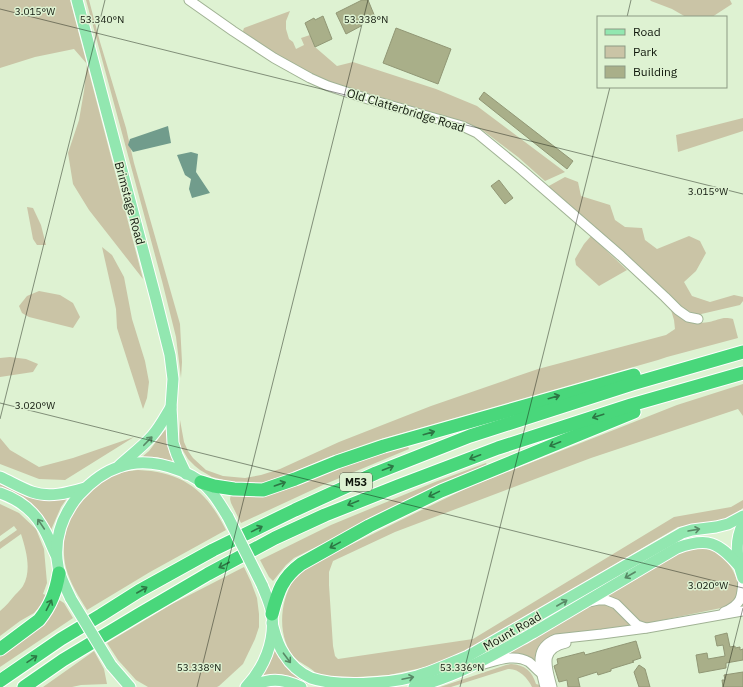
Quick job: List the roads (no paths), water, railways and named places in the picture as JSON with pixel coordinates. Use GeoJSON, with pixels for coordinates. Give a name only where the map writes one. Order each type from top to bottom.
{"type":"FeatureCollection","features":[{"type":"Feature","properties":{"kind":"highway"},"geometry":{"type":"LineString","coordinates":[[200,482],[234,489],[263,490],[337,462],[391,444],[639,373],[741,352]]}},
{"type":"Feature","properties":{"kind":"highway","name":"M53"},"geometry":{"type":"LineString","coordinates":[[0,681],[67,635],[139,591],[213,550],[376,473],[470,436],[632,384],[741,352]]}},
{"type":"Feature","properties":{"kind":"highway","name":"M53"},"geometry":{"type":"LineString","coordinates":[[24,687],[63,660],[138,614],[275,538],[324,515],[498,448],[631,405],[743,373]]}},
{"type":"Feature","properties":{"kind":"highway"},"geometry":{"type":"LineString","coordinates":[[272,618],[279,591],[283,583],[294,569],[369,526],[441,491],[708,383]]}},
{"type":"Feature","properties":{"kind":"highway"},"geometry":{"type":"LineString","coordinates":[[0,649],[39,620],[44,614],[53,596],[60,573]]}},
{"type":"Feature","properties":{"kind":"main road","name":"Brimstage Road"},"geometry":{"type":"LineString","coordinates":[[76,0],[170,355],[173,379],[171,407],[172,443],[186,474]]}},
{"type":"Feature","properties":{"kind":"main road","name":"Brimstage Road"},"geometry":{"type":"LineString","coordinates":[[119,467],[153,435],[171,407]]}},
{"type":"Feature","properties":{"kind":"main road","name":"Mount Road"},"geometry":{"type":"LineString","coordinates":[[119,467],[138,463],[151,463],[168,466],[200,482],[212,493],[228,517],[262,585],[269,602],[278,644],[284,654],[296,669],[311,679],[336,685],[377,684],[409,677],[442,667],[468,656],[682,533],[692,530],[716,528],[728,524],[743,516]]}},
{"type":"Feature","properties":{"kind":"main road"},"geometry":{"type":"LineString","coordinates":[[57,559],[57,548],[62,521],[71,504],[98,477],[119,467]]}},
{"type":"Feature","properties":{"kind":"main road"},"geometry":{"type":"LineString","coordinates":[[0,477],[15,483],[24,489],[40,494],[56,494],[86,488]]}},
{"type":"Feature","properties":{"kind":"main road"},"geometry":{"type":"LineString","coordinates":[[0,493],[13,498],[20,503],[31,512],[43,526],[57,559],[65,588],[111,665],[130,687]]}},
{"type":"Feature","properties":{"kind":"main road"},"geometry":{"type":"LineString","coordinates":[[743,524],[738,539],[738,559],[743,578]]}},
{"type":"Feature","properties":{"kind":"main road","name":"Mount Road"},"geometry":{"type":"LineString","coordinates":[[414,687],[444,678],[500,651],[677,548],[690,543],[710,543],[719,547],[727,552],[739,566]]}},
{"type":"Feature","properties":{"kind":"main road"},"geometry":{"type":"LineString","coordinates":[[246,687],[254,679],[268,652],[272,618]]}},
{"type":"Feature","properties":{"kind":"main road"},"geometry":{"type":"LineString","coordinates":[[250,687],[262,682],[275,680],[290,682],[301,687]]}},
{"type":"Feature","properties":{"kind":"street","name":"Old Clatterbridge Road"},"geometry":{"type":"LineString","coordinates":[[189,0],[274,58],[310,78],[328,86],[462,126],[477,133],[621,256],[665,296],[678,310],[688,317],[698,319]]}},
{"type":"Feature","properties":{"kind":"street"},"geometry":{"type":"LineString","coordinates":[[713,616],[733,608],[739,601],[742,591],[743,578]]}},
{"type":"Feature","properties":{"kind":"street"},"geometry":{"type":"LineString","coordinates":[[582,604],[598,600],[606,600],[616,604],[637,625],[647,628]]}},
{"type":"Feature","properties":{"kind":"street"},"geometry":{"type":"LineString","coordinates":[[545,687],[539,662],[540,656],[545,645],[556,639],[647,628],[743,611]]}},
{"type":"Feature","properties":{"kind":"street"},"geometry":{"type":"LineString","coordinates":[[552,687],[546,666],[547,658],[551,649],[560,644],[602,634]]}},
{"type":"Feature","properties":{"kind":"street","name":"Mount Road"},"geometry":{"type":"LineString","coordinates":[[463,670],[502,659],[516,658],[530,662],[541,673]]}}]}
